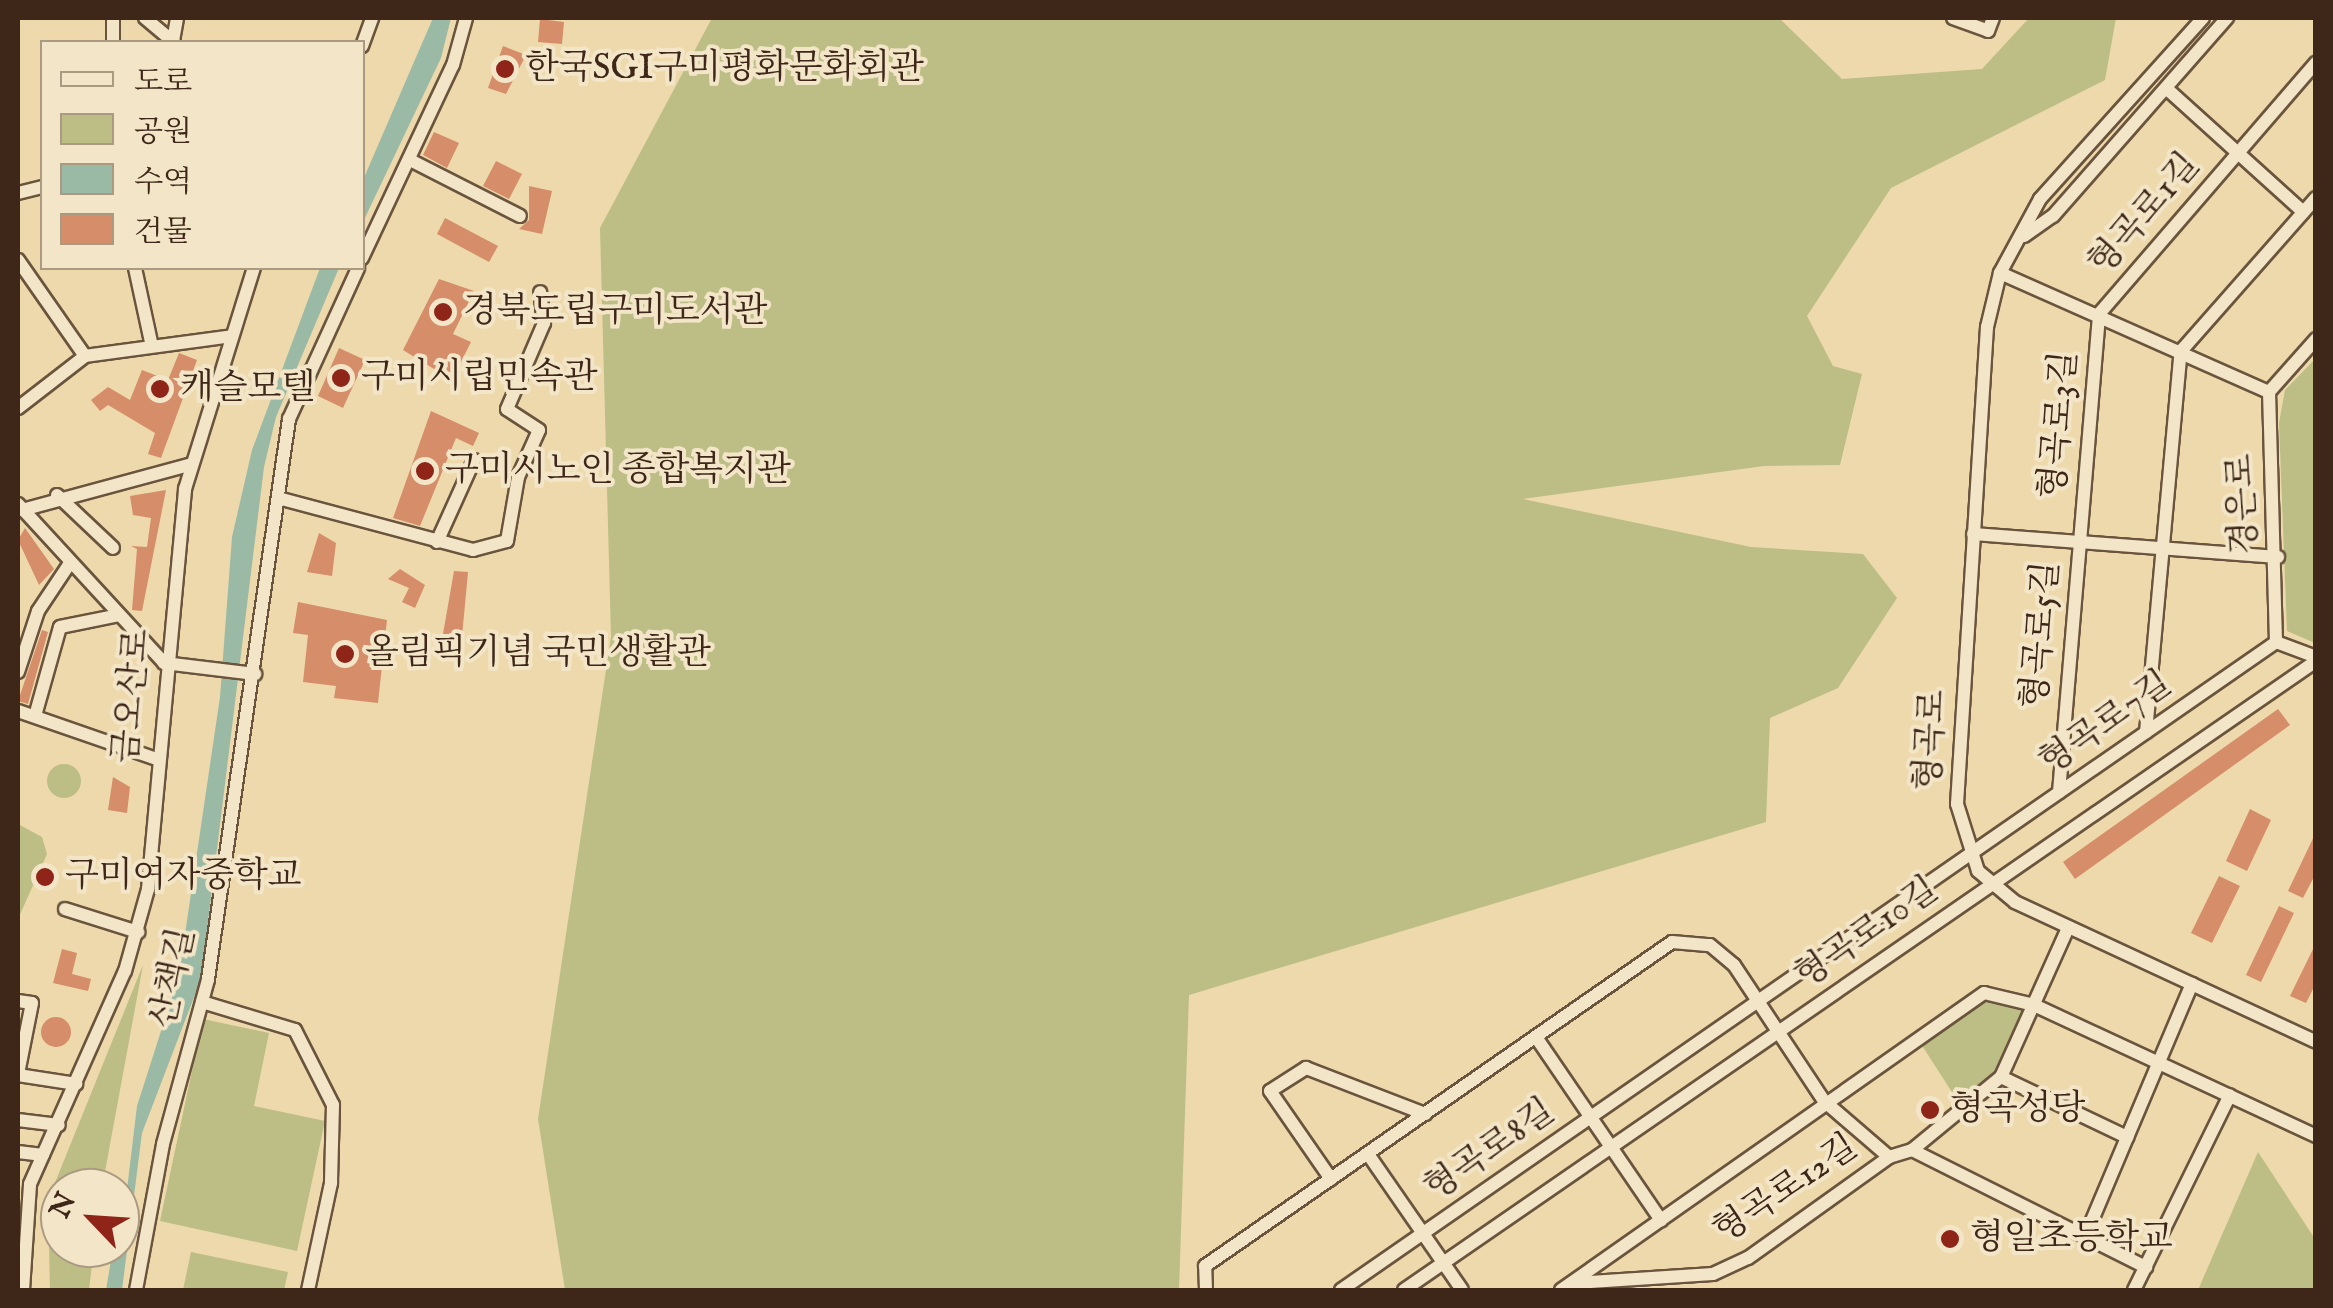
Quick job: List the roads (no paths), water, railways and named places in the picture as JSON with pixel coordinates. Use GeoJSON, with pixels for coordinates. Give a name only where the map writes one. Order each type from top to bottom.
{"type":"FeatureCollection","features":[{"type":"Feature","properties":{"kind":"street"},"geometry":{"type":"LineString","coordinates":[[145,18],[172,40]]}},
{"type":"Feature","properties":{"kind":"street"},"geometry":{"type":"LineString","coordinates":[[365,252],[412,160],[466,18]]}},
{"type":"Feature","properties":{"kind":"street"},"geometry":{"type":"LineString","coordinates":[[1953,18],[1988,31],[1994,18]]}},
{"type":"Feature","properties":{"kind":"street","name":"형곡로"},"geometry":{"type":"LineString","coordinates":[[2203,18],[2040,199],[2000,274],[1987,328],[1958,804],[1970,854],[1990,885],[2068,928],[2316,1042]]}},
{"type":"Feature","properties":{"kind":"street","name":"형곡로"},"geometry":{"type":"LineString","coordinates":[[2022,237],[2053,216],[2227,18]]}},
{"type":"Feature","properties":{"kind":"street"},"geometry":{"type":"LineString","coordinates":[[2236,155],[2316,63]]}},
{"type":"Feature","properties":{"kind":"street","name":"형곡로1길"},"geometry":{"type":"LineString","coordinates":[[2166,88],[2303,212]]}},
{"type":"Feature","properties":{"kind":"street","name":"형곡로1길"},"geometry":{"type":"LineString","coordinates":[[2099,314],[2236,155]]}},
{"type":"Feature","properties":{"kind":"street"},"geometry":{"type":"LineString","coordinates":[[412,160],[520,216]]}},
{"type":"Feature","properties":{"kind":"street"},"geometry":{"type":"LineString","coordinates":[[2146,732],[2181,352],[2316,198]]}},
{"type":"Feature","properties":{"kind":"street"},"geometry":{"type":"LineString","coordinates":[[18,260],[84,356]]}},
{"type":"Feature","properties":{"kind":"street"},"geometry":{"type":"LineString","coordinates":[[134,270],[151,342]]}},
{"type":"Feature","properties":{"kind":"street","name":"금오산로"},"geometry":{"type":"LineString","coordinates":[[23,1290],[21,1224],[43,1155],[138,932],[164,664],[192,464],[253,270]]}},
{"type":"Feature","properties":{"kind":"street","name":"산책길"},"geometry":{"type":"LineString","coordinates":[[136,1290],[163,1144],[202,1002],[255,674],[289,420],[357,270]]}},
{"type":"Feature","properties":{"kind":"street","name":"형곡로3길"},"geometry":{"type":"LineString","coordinates":[[2000,274],[2099,314],[2268,392]]}},
{"type":"Feature","properties":{"kind":"street"},"geometry":{"type":"LineString","coordinates":[[278,498],[474,550],[507,541],[518,477],[538,430],[507,409],[544,323],[540,292]]}},
{"type":"Feature","properties":{"kind":"street","name":"형곡로3길"},"geometry":{"type":"LineString","coordinates":[[2080,542],[2099,314]]}},
{"type":"Feature","properties":{"kind":"street"},"geometry":{"type":"LineString","coordinates":[[19,403],[84,356],[151,342],[232,336]]}},
{"type":"Feature","properties":{"kind":"street"},"geometry":{"type":"LineString","coordinates":[[2268,392],[2316,339]]}},
{"type":"Feature","properties":{"kind":"street","name":"경은로"},"geometry":{"type":"LineString","coordinates":[[2268,392],[2278,557],[2276,642]]}},
{"type":"Feature","properties":{"kind":"street"},"geometry":{"type":"LineString","coordinates":[[437,542],[474,460]]}},
{"type":"Feature","properties":{"kind":"street"},"geometry":{"type":"LineString","coordinates":[[192,464],[20,507],[164,664],[255,674]]}},
{"type":"Feature","properties":{"kind":"street"},"geometry":{"type":"LineString","coordinates":[[57,495],[112,548]]}},
{"type":"Feature","properties":{"kind":"street","name":"형곡로5길"},"geometry":{"type":"LineString","coordinates":[[1973,534],[2278,557]]}},
{"type":"Feature","properties":{"kind":"street","name":"형곡로5길"},"geometry":{"type":"LineString","coordinates":[[2060,792],[2080,542]]}},
{"type":"Feature","properties":{"kind":"street"},"geometry":{"type":"LineString","coordinates":[[18,672],[52,580],[70,563]]}},
{"type":"Feature","properties":{"kind":"street"},"geometry":{"type":"LineString","coordinates":[[35,716],[60,627],[119,616]]}},
{"type":"Feature","properties":{"kind":"street"},"geometry":{"type":"LineString","coordinates":[[2276,642],[2316,659]]}},
{"type":"Feature","properties":{"kind":"street","name":"형곡로7길"},"geometry":{"type":"LineString","coordinates":[[1970,854],[2276,642]]}},
{"type":"Feature","properties":{"kind":"street","name":"형곡로10길"},"geometry":{"type":"LineString","coordinates":[[1404,1290],[2316,659]]}},
{"type":"Feature","properties":{"kind":"street"},"geometry":{"type":"LineString","coordinates":[[18,711],[157,759]]}},
{"type":"Feature","properties":{"kind":"street","name":"형곡로8길"},"geometry":{"type":"LineString","coordinates":[[1341,1290],[1970,854]]}},
{"type":"Feature","properties":{"kind":"street"},"geometry":{"type":"LineString","coordinates":[[65,909],[138,932]]}},
{"type":"Feature","properties":{"kind":"street","name":"형곡로12길"},"geometry":{"type":"LineString","coordinates":[[1567,1287],[1713,1274],[1748,1258],[1889,1157],[1912,1150],[2001,1078],[2068,928]]}},
{"type":"Feature","properties":{"kind":"street","name":"형곡로8길"},"geometry":{"type":"LineString","coordinates":[[1206,1290],[1205,1266],[1672,942],[1710,945],[1759,1000]]}},
{"type":"Feature","properties":{"kind":"street"},"geometry":{"type":"LineString","coordinates":[[2085,1237],[2192,984]]}},
{"type":"Feature","properties":{"kind":"street","name":"형곡로12길"},"geometry":{"type":"LineString","coordinates":[[1824,1101],[1984,993],[2034,1005],[2316,1136]]}},
{"type":"Feature","properties":{"kind":"street"},"geometry":{"type":"LineString","coordinates":[[1759,1000],[1779,1032]]}},
{"type":"Feature","properties":{"kind":"street"},"geometry":{"type":"LineString","coordinates":[[18,1002],[32,1003],[18,1074],[76,1084]]}},
{"type":"Feature","properties":{"kind":"street"},"geometry":{"type":"LineString","coordinates":[[202,1002],[295,1030],[333,1105],[331,1183],[308,1290]]}},
{"type":"Feature","properties":{"kind":"street","name":"형곡로10길"},"geometry":{"type":"LineString","coordinates":[[1779,1032],[1824,1101],[1889,1157]]}},
{"type":"Feature","properties":{"kind":"street","name":"형곡로8길"},"geometry":{"type":"LineString","coordinates":[[1536,1036],[1591,1117]]}},
{"type":"Feature","properties":{"kind":"street","name":"형곡로8길"},"geometry":{"type":"LineString","coordinates":[[1331,1179],[1270,1091],[1306,1068],[1424,1114]]}},
{"type":"Feature","properties":{"kind":"street"},"geometry":{"type":"LineString","coordinates":[[2001,1078],[2127,1137]]}},
{"type":"Feature","properties":{"kind":"street"},"geometry":{"type":"LineString","coordinates":[[2134,1290],[2230,1096]]}},
{"type":"Feature","properties":{"kind":"street"},"geometry":{"type":"LineString","coordinates":[[1567,1287],[1824,1101]]}},
{"type":"Feature","properties":{"kind":"street"},"geometry":{"type":"LineString","coordinates":[[1591,1117],[1661,1220]]}},
{"type":"Feature","properties":{"kind":"street"},"geometry":{"type":"LineString","coordinates":[[18,1120],[59,1124]]}},
{"type":"Feature","properties":{"kind":"street","name":"형곡로12길"},"geometry":{"type":"LineString","coordinates":[[1912,1150],[2146,1267]]}},
{"type":"Feature","properties":{"kind":"street"},"geometry":{"type":"LineString","coordinates":[[18,1152],[43,1155]]}},
{"type":"Feature","properties":{"kind":"street","name":"형곡로8길"},"geometry":{"type":"LineString","coordinates":[[1368,1154],[1423,1234]]}},
{"type":"Feature","properties":{"kind":"street"},"geometry":{"type":"LineString","coordinates":[[1423,1234],[1462,1290]]}},
{"type":"Feature","properties":{"kind":"water"},"geometry":{"type":"Polygon","coordinates":[[[433,18],[451,18],[441,58],[365,218],[365,175],[433,18]]]}},
{"type":"Feature","properties":{"kind":"water"},"geometry":{"type":"Polygon","coordinates":[[[319,270],[338,270],[276,417],[264,467],[201,979],[142,1133],[138,1168],[130,1168],[137,1106],[179,975],[220,697],[232,537],[252,450],[319,270]]]}},
{"type":"Feature","properties":{"kind":"water"},"geometry":{"type":"Polygon","coordinates":[[[110,1268],[125,1268],[122,1290],[106,1290],[110,1268]]]}},
{"type":"Feature","properties":{"kind":"place","name":"한국SGI구미평화문화회관"},"geometry":{"type":"Point","coordinates":[505,69]}},
{"type":"Feature","properties":{"kind":"place","name":"경북도립구미도서관"},"geometry":{"type":"Point","coordinates":[443,312]}},
{"type":"Feature","properties":{"kind":"place","name":"구미시립민속관"},"geometry":{"type":"Point","coordinates":[341,378]}},
{"type":"Feature","properties":{"kind":"place","name":"캐슬모텔"},"geometry":{"type":"Point","coordinates":[160,389]}},
{"type":"Feature","properties":{"kind":"place","name":"구미시노인 종합복지관"},"geometry":{"type":"Point","coordinates":[425,471]}},
{"type":"Feature","properties":{"kind":"place","name":"올림픽기념 국민생활관"},"geometry":{"type":"Point","coordinates":[345,654]}},
{"type":"Feature","properties":{"kind":"place","name":"구미여자중학교"},"geometry":{"type":"Point","coordinates":[45,877]}},
{"type":"Feature","properties":{"kind":"place","name":"형곡성당"},"geometry":{"type":"Point","coordinates":[1930,1110]}},
{"type":"Feature","properties":{"kind":"place","name":"형일초등학교"},"geometry":{"type":"Point","coordinates":[1950,1239]}}]}
